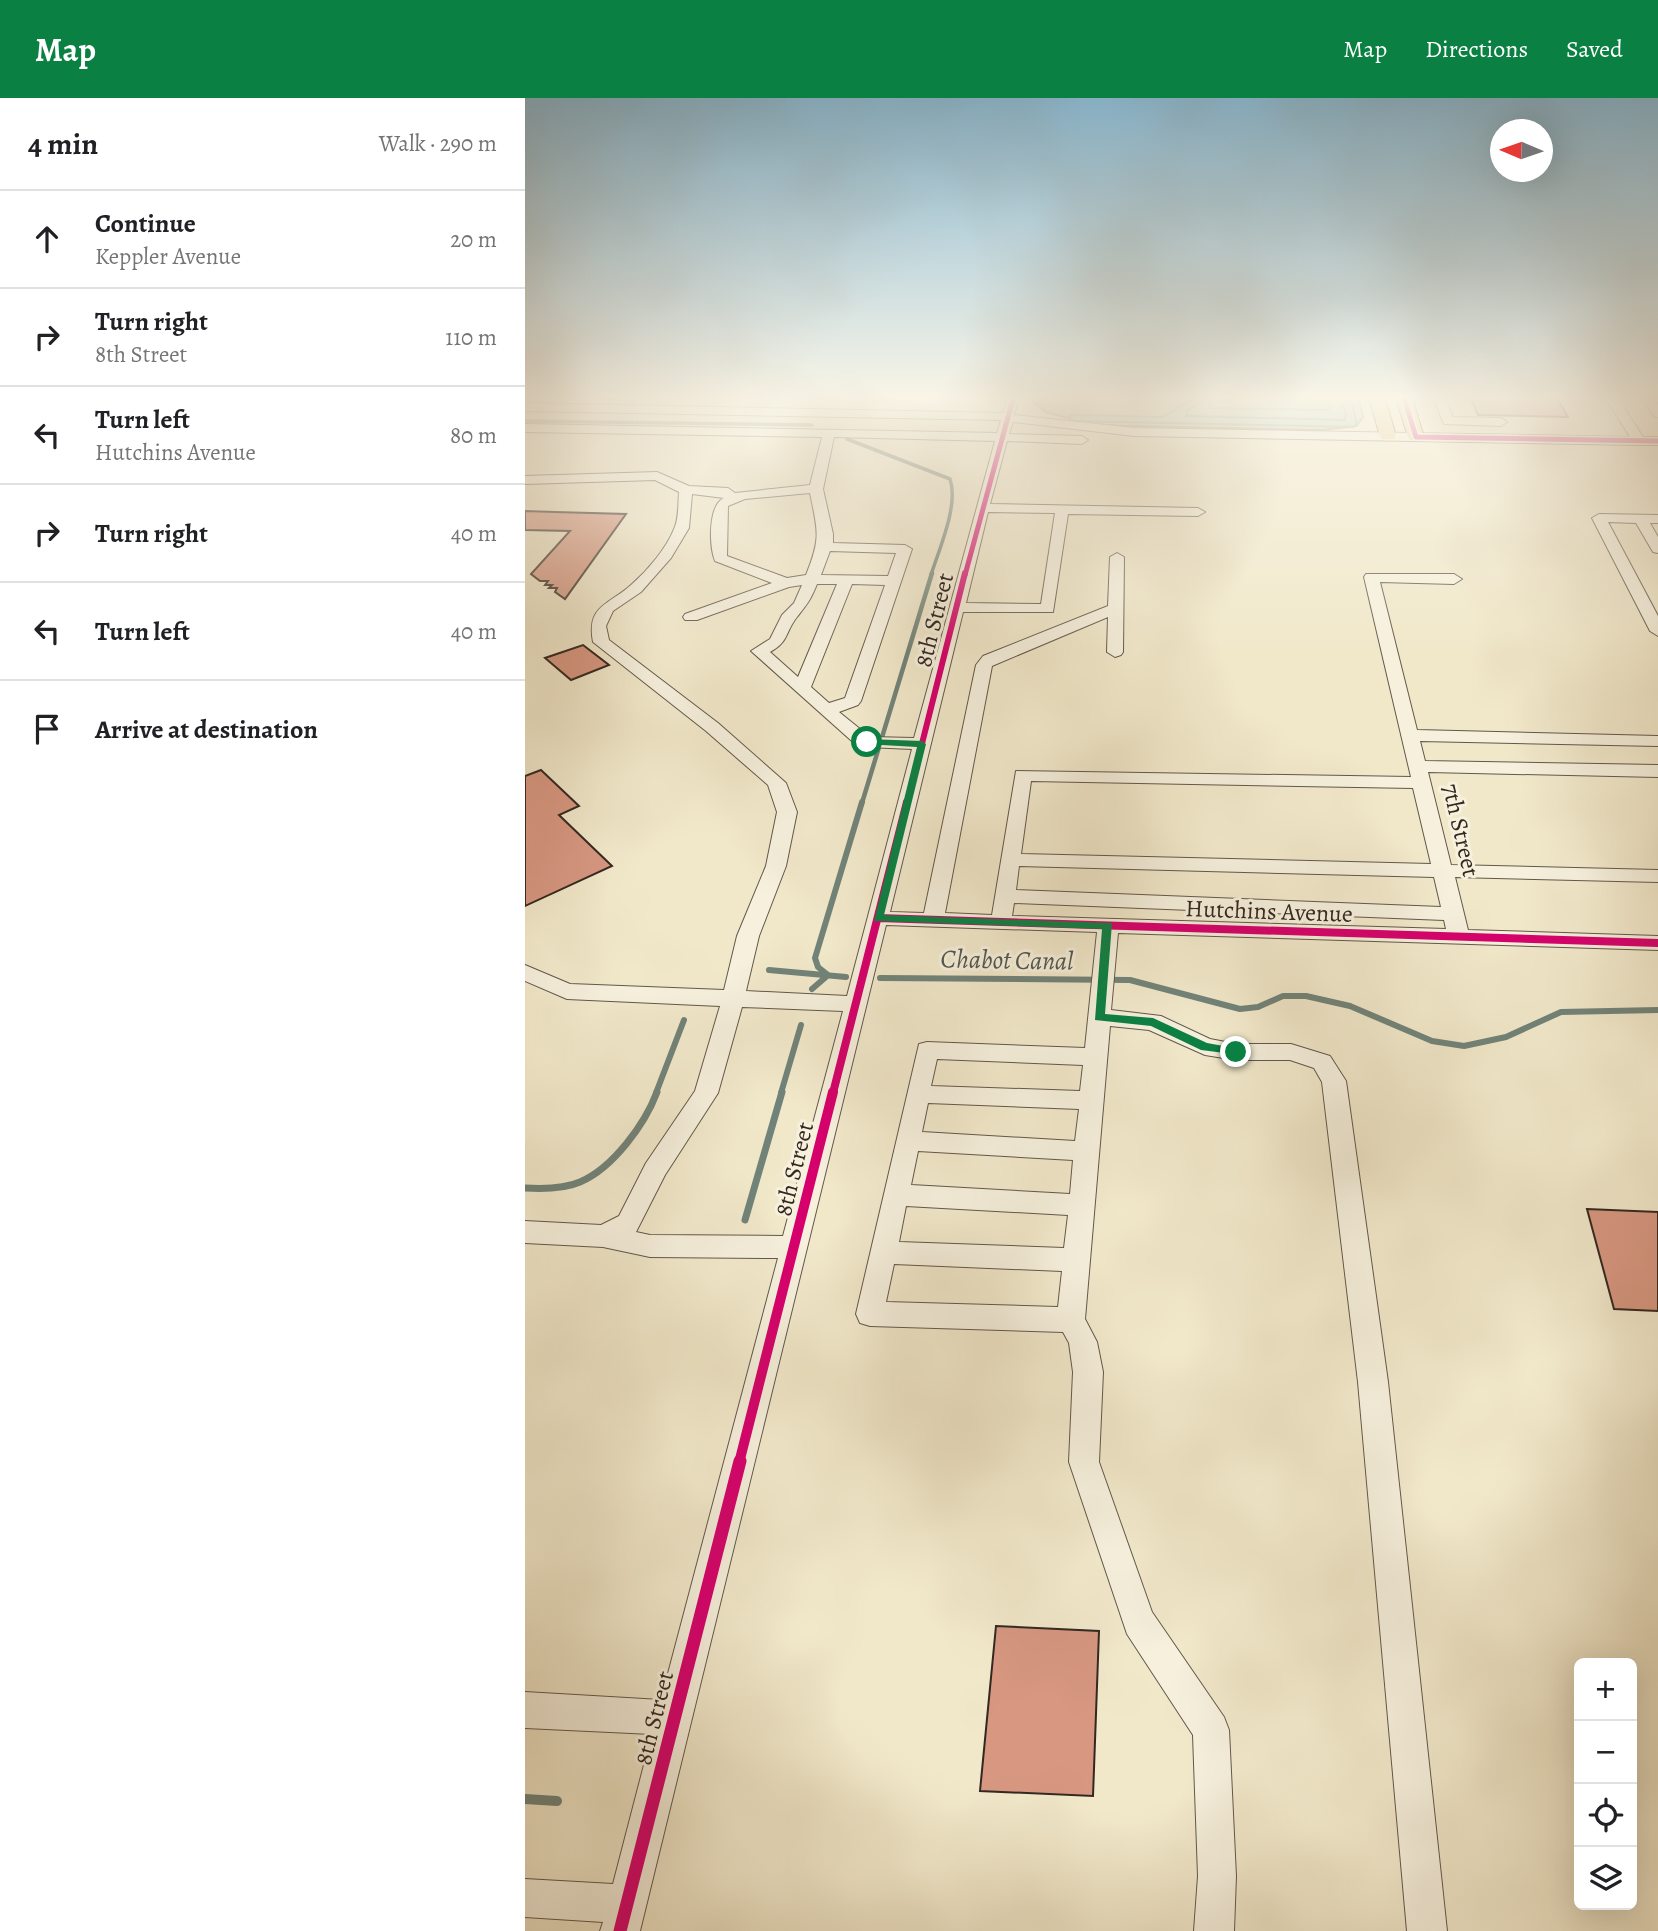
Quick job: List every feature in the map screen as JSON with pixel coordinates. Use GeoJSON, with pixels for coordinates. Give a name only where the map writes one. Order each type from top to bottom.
{"type":"FeatureCollection","features":[{"type":"Feature","properties":{"kind":"street"},"geometry":{"type":"LineString","coordinates":[[666,481],[686,490],[728,492],[731,498]]}},
{"type":"Feature","properties":{"kind":"street"},"geometry":{"type":"LineString","coordinates":[[818,481],[816,489],[826,534],[825,547],[801,605],[790,615],[776,642],[759,651],[860,739],[882,743],[922,744]]}},
{"type":"Feature","properties":{"kind":"street","name":"8th Street"},"geometry":{"type":"LineString","coordinates":[[623,1918],[990,481]]}},
{"type":"Feature","properties":{"kind":"street"},"geometry":{"type":"LineString","coordinates":[[786,583],[720,558],[719,512],[722,504],[731,498],[816,489]]}},
{"type":"Feature","properties":{"kind":"street"},"geometry":{"type":"LineString","coordinates":[[603,1236],[628,1224],[655,1170],[706,1093],[748,936],[776,866],[787,812],[777,783],[712,726],[601,642],[598,626],[607,608],[636,589],[666,555],[682,528],[686,490]]}},
{"type":"Feature","properties":{"kind":"street"},"geometry":{"type":"LineString","coordinates":[[982,508],[1198,512]]}},
{"type":"Feature","properties":{"kind":"street"},"geometry":{"type":"LineString","coordinates":[[957,607],[1048,609],[1062,510]]}},
{"type":"Feature","properties":{"kind":"street"},"geometry":{"type":"LineString","coordinates":[[1658,519],[1599,518],[1651,607],[1658,631]]}},
{"type":"Feature","properties":{"kind":"street"},"geometry":{"type":"LineString","coordinates":[[1640,518],[1658,549]]}},
{"type":"Feature","properties":{"kind":"street"},"geometry":{"type":"LineString","coordinates":[[825,547],[905,549],[852,701],[827,710]]}},
{"type":"Feature","properties":{"kind":"street"},"geometry":{"type":"LineString","coordinates":[[1115,652],[1117,557]]}},
{"type":"Feature","properties":{"kind":"street","name":"7th Street"},"geometry":{"type":"LineString","coordinates":[[1454,579],[1371,577],[1459,937]]}},
{"type":"Feature","properties":{"kind":"street"},"geometry":{"type":"LineString","coordinates":[[691,617],[786,583],[811,579],[894,581]]}},
{"type":"Feature","properties":{"kind":"street"},"geometry":{"type":"LineString","coordinates":[[933,920],[984,665],[989,659],[1116,608]]}},
{"type":"Feature","properties":{"kind":"street"},"geometry":{"type":"LineString","coordinates":[[1420,774],[1023,775],[1010,860],[1658,876]]}},
{"type":"Feature","properties":{"kind":"street"},"geometry":{"type":"LineString","coordinates":[[1005,896],[1454,914]]}},
{"type":"Feature","properties":{"kind":"street","name":"Hutchins Avenue"},"geometry":{"type":"LineString","coordinates":[[878,918],[1658,943]]}},
{"type":"Feature","properties":{"kind":"street"},"geometry":{"type":"LineString","coordinates":[[1108,926],[1071,1320],[1083,1342],[1088,1372],[1084,1462],[1139,1622],[1211,1730],[1217,1876],[1214,1931]]}},
{"type":"Feature","properties":{"kind":"street"},"geometry":{"type":"LineString","coordinates":[[525,972],[568,991],[856,1004]]}},
{"type":"Feature","properties":{"kind":"street"},"geometry":{"type":"LineString","coordinates":[[1100,1008],[1153,1022],[1205,1047],[1236,1052],[1291,1052],[1322,1062],[1334,1082],[1373,1382],[1427,1931]]}},
{"type":"Feature","properties":{"kind":"street"},"geometry":{"type":"LineString","coordinates":[[1071,1320],[870,1314],[927,1050],[1096,1057]]}},
{"type":"Feature","properties":{"kind":"street"},"geometry":{"type":"LineString","coordinates":[[918,1094],[1092,1100]]}},
{"type":"Feature","properties":{"kind":"street"},"geometry":{"type":"LineString","coordinates":[[908,1141],[1087,1151]]}},
{"type":"Feature","properties":{"kind":"street"},"geometry":{"type":"LineString","coordinates":[[896,1195],[1082,1205]]}},
{"type":"Feature","properties":{"kind":"street"},"geometry":{"type":"LineString","coordinates":[[525,1231],[603,1236],[650,1246],[794,1247]]}},
{"type":"Feature","properties":{"kind":"street"},"geometry":{"type":"LineString","coordinates":[[884,1252],[1077,1260]]}},
{"type":"Feature","properties":{"kind":"street"},"geometry":{"type":"LineString","coordinates":[[525,1710],[674,1718]]}},
{"type":"Feature","properties":{"kind":"street"},"geometry":{"type":"LineString","coordinates":[[525,1898],[623,1918]]}},
{"type":"Feature","properties":{"kind":"lane"},"geometry":{"type":"LineString","coordinates":[[802,688],[846,580]]}},
{"type":"Feature","properties":{"kind":"lane"},"geometry":{"type":"LineString","coordinates":[[1410,735],[1658,741]]}},
{"type":"Feature","properties":{"kind":"lane"},"geometry":{"type":"LineString","coordinates":[[1420,774],[1658,771]]}},
{"type":"Feature","properties":{"kind":"lane"},"geometry":{"type":"LineString","coordinates":[[1001,922],[1010,860]]}},
{"type":"Feature","properties":{"kind":"building"},"geometry":{"type":"Polygon","coordinates":[[[525,511],[626,514],[565,599],[555,592],[557,588],[545,585],[548,581],[540,581],[531,574],[570,531],[525,530],[525,511]]]}},
{"type":"Feature","properties":{"kind":"building"},"geometry":{"type":"Polygon","coordinates":[[[583,645],[609,665],[571,680],[545,658],[583,645]]]}},
{"type":"Feature","properties":{"kind":"building"},"geometry":{"type":"Polygon","coordinates":[[[541,770],[579,806],[559,815],[612,866],[525,906],[525,776],[541,770]]]}},
{"type":"Feature","properties":{"kind":"building"},"geometry":{"type":"Polygon","coordinates":[[[1587,1209],[1658,1212],[1658,1311],[1614,1309],[1587,1209]]]}},
{"type":"Feature","properties":{"kind":"building"},"geometry":{"type":"Polygon","coordinates":[[[996,1626],[1099,1631],[1093,1796],[980,1791],[996,1626]]]}},
{"type":"Feature","properties":{"kind":"waterway"},"geometry":{"type":"LineString","coordinates":[[931,575],[950,514],[950,481]]}},
{"type":"Feature","properties":{"kind":"waterway"},"geometry":{"type":"LineString","coordinates":[[862,803],[932,573]]}},
{"type":"Feature","properties":{"kind":"waterway"},"geometry":{"type":"LineString","coordinates":[[828,975],[818,967],[815,958],[862,802]]}},
{"type":"Feature","properties":{"kind":"waterway"},"geometry":{"type":"LineString","coordinates":[[769,970],[846,977]]}},
{"type":"Feature","properties":{"kind":"waterway"},"geometry":{"type":"LineString","coordinates":[[812,989],[827,976]]}},
{"type":"Feature","properties":{"kind":"waterway","name":"Chabot Canal"},"geometry":{"type":"LineString","coordinates":[[880,978],[1130,980],[1240,1009],[1258,1007],[1283,996],[1306,996],[1350,1006],[1432,1041],[1464,1046],[1506,1037],[1561,1012],[1658,1010]]}},
{"type":"Feature","properties":{"kind":"waterway"},"geometry":{"type":"LineString","coordinates":[[656,1093],[684,1020]]}},
{"type":"Feature","properties":{"kind":"waterway"},"geometry":{"type":"LineString","coordinates":[[781,1093],[801,1025]]}},
{"type":"Feature","properties":{"kind":"waterway"},"geometry":{"type":"LineString","coordinates":[[525,1188],[567,1186],[580,1182],[604,1167],[636,1131],[657,1092]]}},
{"type":"Feature","properties":{"kind":"waterway"},"geometry":{"type":"LineString","coordinates":[[745,1220],[782,1092]]}},
{"type":"Feature","properties":{"kind":"waterway"},"geometry":{"type":"LineString","coordinates":[[525,1799],[557,1801]]}},
{"type":"Feature","properties":{"kind":"cycle path"},"geometry":{"type":"LineString","coordinates":[[620,1931],[990,481]]}},
{"type":"Feature","properties":{"kind":"cycle path"},"geometry":{"type":"LineString","coordinates":[[878,918],[1658,943]]}},
{"type":"Feature","properties":{"kind":"route"},"geometry":{"type":"LineString","coordinates":[[867,742],[922,744],[878,918],[1108,926],[1099,1017],[1153,1022],[1205,1047],[1236,1052]]}}]}
